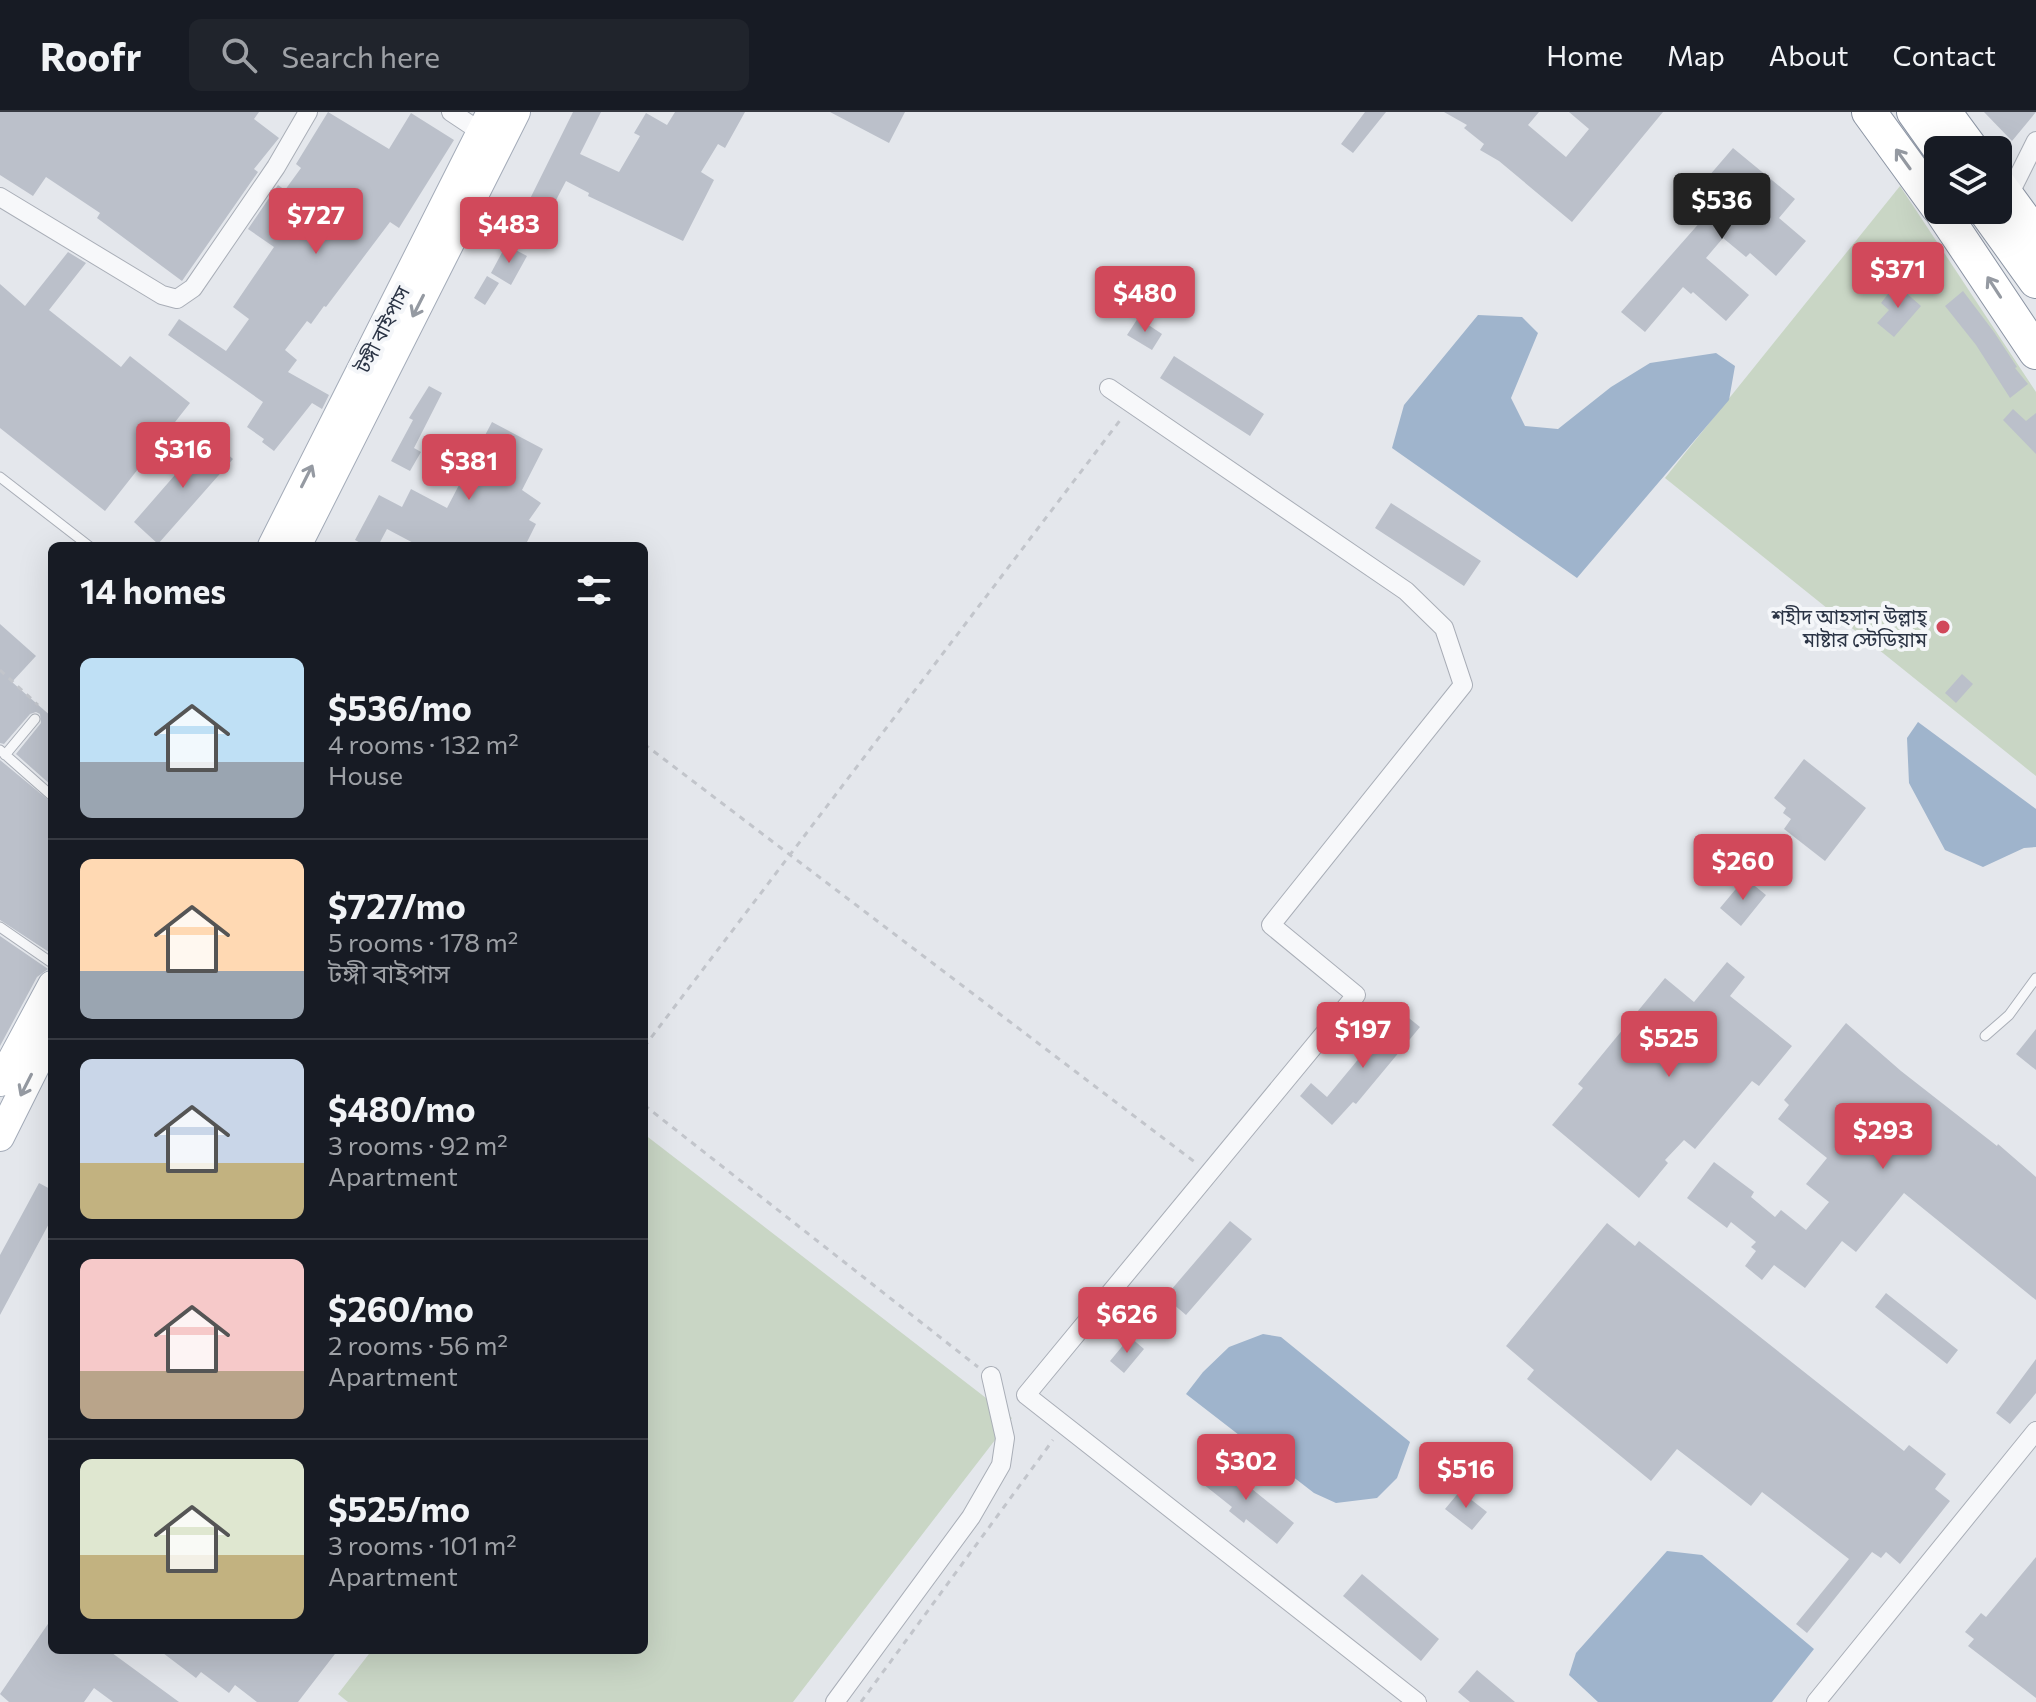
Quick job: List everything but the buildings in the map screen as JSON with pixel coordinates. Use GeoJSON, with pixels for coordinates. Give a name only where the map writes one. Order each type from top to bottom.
{"type":"FeatureCollection","features":[{"type":"Feature","properties":{"kind":"highway"},"geometry":{"type":"LineString","coordinates":[[1869,112],[1924,187]]}},
{"type":"Feature","properties":{"kind":"highway"},"geometry":{"type":"LineString","coordinates":[[1914,112],[1931,136]]}},
{"type":"Feature","properties":{"kind":"highway"},"geometry":{"type":"LineString","coordinates":[[1944,112],[1962,136]]}},
{"type":"Feature","properties":{"kind":"highway"},"geometry":{"type":"LineString","coordinates":[[2012,212],[2036,236]]}},
{"type":"Feature","properties":{"kind":"highway"},"geometry":{"type":"LineString","coordinates":[[1950,224],[2036,352]]}},
{"type":"Feature","properties":{"kind":"highway"},"geometry":{"type":"LineString","coordinates":[[2010,224],[2036,281]]}},
{"type":"Feature","properties":{"kind":"main road"},"geometry":{"type":"LineString","coordinates":[[299,542],[516,112]]}},
{"type":"Feature","properties":{"kind":"main road","name":"টঙ্গী বাইপাস"},"geometry":{"type":"LineString","coordinates":[[274,542],[486,122]]}},
{"type":"Feature","properties":{"kind":"main road"},"geometry":{"type":"LineString","coordinates":[[0,1082],[48,992]]}},
{"type":"Feature","properties":{"kind":"main road"},"geometry":{"type":"LineString","coordinates":[[0,1137],[48,1041]]}},
{"type":"Feature","properties":{"kind":"street"},"geometry":{"type":"LineString","coordinates":[[0,197],[162,295],[177,299],[193,288],[276,167],[308,112]]}},
{"type":"Feature","properties":{"kind":"street"},"geometry":{"type":"LineString","coordinates":[[451,112],[486,122]]}},
{"type":"Feature","properties":{"kind":"street"},"geometry":{"type":"LineString","coordinates":[[2012,175],[2036,141]]}},
{"type":"Feature","properties":{"kind":"street"},"geometry":{"type":"LineString","coordinates":[[1026,1395],[1356,995],[1271,925],[1463,685],[1444,628],[1406,591],[1109,388]]}},
{"type":"Feature","properties":{"kind":"street"},"geometry":{"type":"LineString","coordinates":[[991,1376],[1026,1395],[1065,1424],[1417,1702]]}},
{"type":"Feature","properties":{"kind":"street"},"geometry":{"type":"LineString","coordinates":[[835,1702],[971,1517],[1001,1465],[1005,1438],[991,1376]]}},
{"type":"Feature","properties":{"kind":"street"},"geometry":{"type":"LineString","coordinates":[[1816,1702],[2036,1431]]}},
{"type":"Feature","properties":{"kind":"lane"},"geometry":{"type":"LineString","coordinates":[[0,477],[84,542]]}},
{"type":"Feature","properties":{"kind":"lane"},"geometry":{"type":"LineString","coordinates":[[35,719],[2,752],[48,792]]}},
{"type":"Feature","properties":{"kind":"lane"},"geometry":{"type":"LineString","coordinates":[[0,927],[48,960]]}},
{"type":"Feature","properties":{"kind":"lane"},"geometry":{"type":"LineString","coordinates":[[1985,1036],[2009,1015],[2036,978]]}},
{"type":"Feature","properties":{"kind":"path"},"geometry":{"type":"LineString","coordinates":[[648,1042],[1121,419]]}},
{"type":"Feature","properties":{"kind":"path"},"geometry":{"type":"LineString","coordinates":[[0,670],[42,708]]}},
{"type":"Feature","properties":{"kind":"path"},"geometry":{"type":"LineString","coordinates":[[648,747],[1209,1173]]}},
{"type":"Feature","properties":{"kind":"path"},"geometry":{"type":"LineString","coordinates":[[648,1108],[991,1376]]}},
{"type":"Feature","properties":{"kind":"path"},"geometry":{"type":"LineString","coordinates":[[861,1702],[1065,1424]]}},
{"type":"Feature","properties":{"kind":"green space","name":"শহীদ আহসান উল্লাহ্‌ মাষ্টার স্টেডিয়াম"},"geometry":{"type":"Polygon","coordinates":[[[1900,186],[2036,392],[2036,776],[1665,478],[1900,186]]]}},
{"type":"Feature","properties":{"kind":"green space"},"geometry":{"type":"Polygon","coordinates":[[[648,1137],[1012,1418],[793,1702],[348,1702],[338,1694],[369,1654],[648,1654],[648,1137]]]}},
{"type":"Feature","properties":{"kind":"water"},"geometry":{"type":"Polygon","coordinates":[[[1478,315],[1522,317],[1538,333],[1511,398],[1525,426],[1558,429],[1611,387],[1650,363],[1716,353],[1735,366],[1729,400],[1577,578],[1392,448],[1404,405],[1478,315]]]}},
{"type":"Feature","properties":{"kind":"water"},"geometry":{"type":"Polygon","coordinates":[[[1918,722],[2036,809],[2036,847],[2024,848],[1983,867],[1945,850],[1909,783],[1907,738],[1918,722]]]}},
{"type":"Feature","properties":{"kind":"water"},"geometry":{"type":"Polygon","coordinates":[[[1263,1334],[1281,1337],[1410,1442],[1397,1478],[1377,1498],[1336,1503],[1314,1493],[1186,1394],[1229,1347],[1263,1334]]]}},
{"type":"Feature","properties":{"kind":"water"},"geometry":{"type":"Polygon","coordinates":[[[1667,1551],[1702,1555],[1814,1649],[1772,1702],[1598,1702],[1569,1675],[1576,1653],[1667,1551]]]}},
{"type":"Feature","properties":{"kind":"place","name":"শহীদ আহসান উল্লাহ্‌ মাষ্টার স্টেডিয়াম"},"geometry":{"type":"Point","coordinates":[1943,627]}}]}
